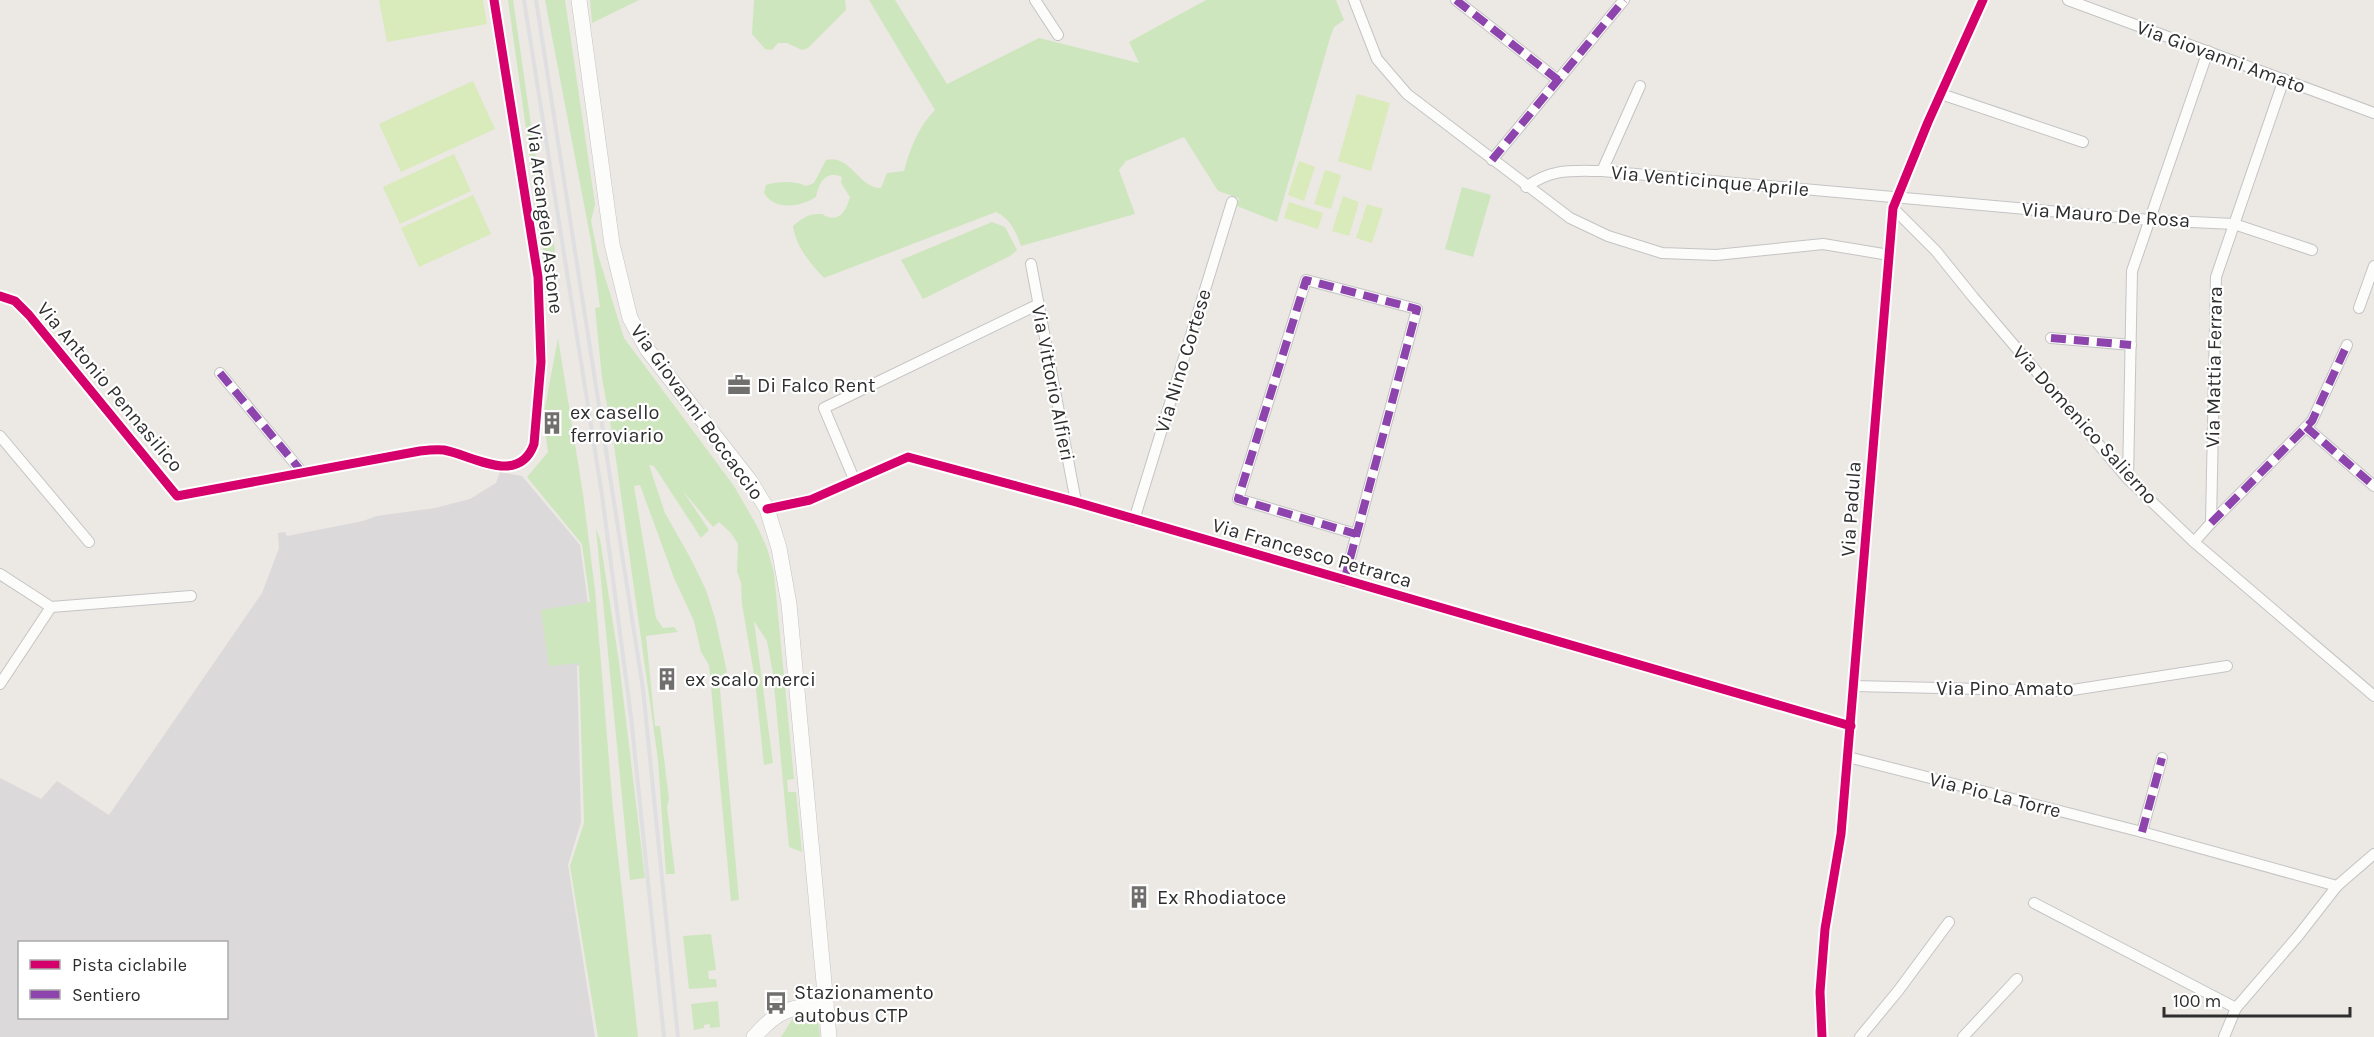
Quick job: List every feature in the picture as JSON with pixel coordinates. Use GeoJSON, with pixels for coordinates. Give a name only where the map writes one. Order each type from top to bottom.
{"type":"FeatureCollection","features":[{"type":"Feature","properties":{"kind":"street","name":"Via Arcangelo Astone"},"geometry":{"type":"LineString","coordinates":[[441,449],[507,467],[520,465],[525,461],[531,454],[534,444],[541,362],[538,277],[494,0]]}},
{"type":"Feature","properties":{"kind":"street","name":"Via Giovanni Boccaccio"},"geometry":{"type":"LineString","coordinates":[[579,0],[612,244],[630,318],[647,349],[750,481],[767,509],[779,548],[789,604],[829,1037]]}},
{"type":"Feature","properties":{"kind":"street"},"geometry":{"type":"LineString","coordinates":[[1035,0],[1058,36]]}},
{"type":"Feature","properties":{"kind":"street"},"geometry":{"type":"LineString","coordinates":[[1354,0],[1377,59],[1407,94],[1526,187],[1570,218],[1608,236],[1662,253],[1716,255],[1823,244],[1889,255]]}},
{"type":"Feature","properties":{"kind":"street"},"geometry":{"type":"LineString","coordinates":[[1456,0],[1558,80]]}},
{"type":"Feature","properties":{"kind":"street"},"geometry":{"type":"LineString","coordinates":[[1492,160],[1624,0]]}},
{"type":"Feature","properties":{"kind":"street","name":"Via Padula"},"geometry":{"type":"LineString","coordinates":[[1822,1037],[1820,992],[1824,940],[1841,834],[1895,203],[1983,0]]}},
{"type":"Feature","properties":{"kind":"street","name":"Via Giovanni Amato"},"geometry":{"type":"LineString","coordinates":[[2068,0],[2374,113]]}},
{"type":"Feature","properties":{"kind":"street"},"geometry":{"type":"LineString","coordinates":[[2128,479],[2132,271],[2208,51]]}},
{"type":"Feature","properties":{"kind":"street","name":"Via Mattia Ferrara"},"geometry":{"type":"LineString","coordinates":[[2211,523],[2216,277],[2284,79]]}},
{"type":"Feature","properties":{"kind":"street"},"geometry":{"type":"LineString","coordinates":[[1602,171],[1640,86]]}},
{"type":"Feature","properties":{"kind":"street"},"geometry":{"type":"LineString","coordinates":[[1941,94],[2083,142]]}},
{"type":"Feature","properties":{"kind":"street","name":"Via Venticinque Aprile"},"geometry":{"type":"LineString","coordinates":[[1526,187],[1538,178],[1555,171],[1602,171],[1895,203]]}},
{"type":"Feature","properties":{"kind":"street","name":"Via Nino Cortese"},"geometry":{"type":"LineString","coordinates":[[1134,520],[1232,202]]}},
{"type":"Feature","properties":{"kind":"street","name":"Via Mauro De Rosa"},"geometry":{"type":"LineString","coordinates":[[1895,203],[2234,224],[2312,250]]}},
{"type":"Feature","properties":{"kind":"street","name":"Via Domenico Salierno"},"geometry":{"type":"LineString","coordinates":[[1895,203],[2128,479],[2194,542],[2374,696]]}},
{"type":"Feature","properties":{"kind":"street","name":"Via Vittorio Alfieri"},"geometry":{"type":"LineString","coordinates":[[1031,264],[1076,502]]}},
{"type":"Feature","properties":{"kind":"street"},"geometry":{"type":"LineString","coordinates":[[2359,308],[2374,266]]}},
{"type":"Feature","properties":{"kind":"street","name":"Via Francesco Petrarca"},"geometry":{"type":"LineString","coordinates":[[1344,581],[1417,309],[1306,280],[1238,499],[1356,534]]}},
{"type":"Feature","properties":{"kind":"street","name":"Via Antonio Pennasilico"},"geometry":{"type":"LineString","coordinates":[[0,296],[15,301],[29,315],[177,496],[441,449]]}},
{"type":"Feature","properties":{"kind":"street"},"geometry":{"type":"LineString","coordinates":[[854,479],[824,408],[1039,304]]}},
{"type":"Feature","properties":{"kind":"street"},"geometry":{"type":"LineString","coordinates":[[2051,338],[2131,345]]}},
{"type":"Feature","properties":{"kind":"street"},"geometry":{"type":"LineString","coordinates":[[2194,542],[2312,421],[2346,345]]}},
{"type":"Feature","properties":{"kind":"street"},"geometry":{"type":"LineString","coordinates":[[220,373],[302,472]]}},
{"type":"Feature","properties":{"kind":"street"},"geometry":{"type":"LineString","coordinates":[[2306,427],[2374,486]]}},
{"type":"Feature","properties":{"kind":"street"},"geometry":{"type":"LineString","coordinates":[[0,436],[90,542]]}},
{"type":"Feature","properties":{"kind":"street","name":"Via Francesco Petrarca"},"geometry":{"type":"LineString","coordinates":[[767,509],[810,500],[908,457],[1076,502],[1851,726]]}},
{"type":"Feature","properties":{"kind":"street"},"geometry":{"type":"LineString","coordinates":[[0,574],[51,607],[191,596]]}},
{"type":"Feature","properties":{"kind":"street"},"geometry":{"type":"LineString","coordinates":[[0,684],[51,607]]}},
{"type":"Feature","properties":{"kind":"street","name":"Via Pino Amato"},"geometry":{"type":"LineString","coordinates":[[1854,686],[2066,691],[2227,666]]}},
{"type":"Feature","properties":{"kind":"street","name":"Via Pio La Torre"},"geometry":{"type":"LineString","coordinates":[[1848,757],[2142,832],[2337,886]]}},
{"type":"Feature","properties":{"kind":"street"},"geometry":{"type":"LineString","coordinates":[[2142,832],[2162,758]]}},
{"type":"Feature","properties":{"kind":"street"},"geometry":{"type":"LineString","coordinates":[[2224,1037],[2236,1008],[2298,936],[2337,886],[2374,854]]}},
{"type":"Feature","properties":{"kind":"street"},"geometry":{"type":"LineString","coordinates":[[2034,903],[2236,1008]]}},
{"type":"Feature","properties":{"kind":"street"},"geometry":{"type":"LineString","coordinates":[[1860,1037],[1898,991],[1949,922]]}},
{"type":"Feature","properties":{"kind":"street"},"geometry":{"type":"LineString","coordinates":[[1963,1037],[2017,980]]}},
{"type":"Feature","properties":{"kind":"street"},"geometry":{"type":"LineString","coordinates":[[754,1037],[772,1017],[794,1007],[826,1004]]}},
{"type":"Feature","properties":{"kind":"street"},"geometry":{"type":"LineString","coordinates":[[769,1037],[772,1017]]}},
{"type":"Feature","properties":{"kind":"shaded area"},"geometry":{"type":"Polygon","coordinates":[[[500,472],[522,476],[580,545],[596,663],[577,666],[581,822],[568,865],[595,1037],[0,1037],[0,778],[41,799],[57,781],[109,815],[262,593],[279,548],[278,533],[285,532],[287,536],[363,521],[377,516],[435,508],[470,499],[496,483],[500,472]]]}},
{"type":"Feature","properties":{"kind":"green space"},"geometry":{"type":"Polygon","coordinates":[[[379,0],[483,0],[487,24],[387,42],[379,0]]]}},
{"type":"Feature","properties":{"kind":"green space"},"geometry":{"type":"Polygon","coordinates":[[[508,0],[513,0],[538,173],[555,249],[550,300],[508,0]]]}},
{"type":"Feature","properties":{"kind":"green space"},"geometry":{"type":"Polygon","coordinates":[[[545,0],[565,0],[595,204],[591,221],[598,255],[624,338],[734,486],[757,526],[767,548],[774,573],[794,779],[787,780],[788,792],[796,792],[802,852],[789,847],[773,674],[767,641],[754,621],[773,763],[764,765],[755,680],[742,604],[741,583],[737,571],[738,544],[731,533],[719,522],[713,527],[683,491],[709,530],[701,538],[654,466],[649,465],[665,513],[706,590],[727,672],[719,678],[739,900],[731,901],[709,665],[701,652],[694,621],[674,578],[640,485],[634,486],[656,618],[663,628],[674,627],[678,632],[646,636],[655,726],[660,726],[669,799],[667,807],[675,874],[666,874],[658,760],[613,438],[602,378],[595,308],[600,307],[591,241],[545,0]]]}},
{"type":"Feature","properties":{"kind":"green space"},"geometry":{"type":"Polygon","coordinates":[[[590,0],[639,0],[592,23],[590,0]]]}},
{"type":"Feature","properties":{"kind":"green space"},"geometry":{"type":"Polygon","coordinates":[[[754,0],[845,0],[846,10],[808,48],[802,50],[787,43],[778,43],[772,50],[765,49],[752,34],[754,0]]]}},
{"type":"Feature","properties":{"kind":"green space"},"geometry":{"type":"Polygon","coordinates":[[[869,0],[895,0],[947,84],[1039,38],[1139,63],[1129,42],[1206,0],[1336,0],[1344,20],[1334,27],[1330,38],[1277,222],[1237,206],[1239,198],[1218,191],[1184,137],[1126,161],[1119,170],[1135,214],[1021,246],[1009,222],[996,212],[824,278],[800,248],[793,226],[802,219],[815,214],[833,218],[840,215],[850,197],[841,183],[842,177],[831,175],[827,177],[821,183],[816,197],[788,206],[769,199],[764,193],[766,185],[786,182],[806,186],[814,183],[826,160],[835,159],[848,166],[866,183],[881,188],[887,173],[904,171],[915,139],[935,110],[869,0]]]}},
{"type":"Feature","properties":{"kind":"green space"},"geometry":{"type":"Polygon","coordinates":[[[473,81],[495,129],[401,172],[379,124],[473,81]]]}},
{"type":"Feature","properties":{"kind":"green space"},"geometry":{"type":"Polygon","coordinates":[[[1357,94],[1390,103],[1371,171],[1338,161],[1357,94]]]}},
{"type":"Feature","properties":{"kind":"green space"},"geometry":{"type":"Polygon","coordinates":[[[454,154],[471,191],[400,224],[383,187],[454,154]]]}},
{"type":"Feature","properties":{"kind":"green space"},"geometry":{"type":"Polygon","coordinates":[[[1299,161],[1315,167],[1304,201],[1288,195],[1299,161]]]}},
{"type":"Feature","properties":{"kind":"green space"},"geometry":{"type":"Polygon","coordinates":[[[1325,170],[1341,175],[1331,209],[1314,204],[1325,170]]]}},
{"type":"Feature","properties":{"kind":"green space"},"geometry":{"type":"Polygon","coordinates":[[[1462,187],[1491,195],[1473,257],[1445,249],[1462,187]]]}},
{"type":"Feature","properties":{"kind":"green space"},"geometry":{"type":"Polygon","coordinates":[[[473,195],[491,234],[419,267],[401,228],[473,195]]]}},
{"type":"Feature","properties":{"kind":"green space"},"geometry":{"type":"Polygon","coordinates":[[[1343,196],[1359,202],[1349,236],[1332,231],[1343,196]]]}},
{"type":"Feature","properties":{"kind":"green space"},"geometry":{"type":"Polygon","coordinates":[[[1289,202],[1323,213],[1318,229],[1284,218],[1289,202]]]}},
{"type":"Feature","properties":{"kind":"green space"},"geometry":{"type":"Polygon","coordinates":[[[1367,204],[1383,209],[1372,243],[1356,238],[1367,204]]]}},
{"type":"Feature","properties":{"kind":"green space"},"geometry":{"type":"Polygon","coordinates":[[[992,222],[1005,227],[1017,250],[1010,256],[923,299],[901,260],[992,222]]]}},
{"type":"Feature","properties":{"kind":"green space"},"geometry":{"type":"Polygon","coordinates":[[[558,338],[583,494],[595,590],[613,810],[638,1037],[598,1037],[570,866],[584,823],[579,663],[549,666],[541,610],[590,602],[582,544],[527,477],[548,452],[543,418],[558,338]]]}},
{"type":"Feature","properties":{"kind":"green space"},"geometry":{"type":"Polygon","coordinates":[[[596,529],[600,539],[619,662],[645,878],[630,880],[596,529]]]}},
{"type":"Feature","properties":{"kind":"green space"},"geometry":{"type":"Polygon","coordinates":[[[711,934],[716,970],[708,971],[709,979],[716,979],[717,987],[689,989],[683,936],[711,934]]]}},
{"type":"Feature","properties":{"kind":"green space"},"geometry":{"type":"Polygon","coordinates":[[[718,1001],[720,1027],[710,1028],[710,1024],[694,1030],[691,1004],[718,1001]]]}},
{"type":"Feature","properties":{"kind":"green space"},"geometry":{"type":"Polygon","coordinates":[[[808,1012],[817,1019],[820,1037],[781,1037],[793,1018],[808,1012]]]}},
{"type":"Feature","properties":{"kind":"railway"},"geometry":{"type":"LineString","coordinates":[[524,0],[602,495],[631,717],[664,1037]]}},
{"type":"Feature","properties":{"kind":"railway"},"geometry":{"type":"LineString","coordinates":[[536,0],[643,689],[678,1037]]}},
{"type":"Feature","properties":{"kind":"marked path"},"geometry":{"type":"LineString","coordinates":[[1456,0],[1558,80]]}},
{"type":"Feature","properties":{"kind":"marked path"},"geometry":{"type":"LineString","coordinates":[[1492,160],[1624,0]]}},
{"type":"Feature","properties":{"kind":"marked path"},"geometry":{"type":"LineString","coordinates":[[1344,581],[1417,309],[1306,280],[1238,499],[1356,534]]}},
{"type":"Feature","properties":{"kind":"marked path"},"geometry":{"type":"LineString","coordinates":[[2051,338],[2131,345]]}},
{"type":"Feature","properties":{"kind":"marked path"},"geometry":{"type":"LineString","coordinates":[[2211,523],[2312,421],[2347,345]]}},
{"type":"Feature","properties":{"kind":"marked path"},"geometry":{"type":"LineString","coordinates":[[220,373],[302,472]]}},
{"type":"Feature","properties":{"kind":"marked path"},"geometry":{"type":"LineString","coordinates":[[2306,427],[2374,486]]}},
{"type":"Feature","properties":{"kind":"marked path"},"geometry":{"type":"LineString","coordinates":[[2142,832],[2162,758]]}},
{"type":"Feature","properties":{"kind":"cycle path"},"geometry":{"type":"LineString","coordinates":[[0,296],[15,301],[29,315],[177,496],[429,450],[444,450],[495,465],[518,464],[527,457],[534,444],[541,362],[538,277],[494,0]]}},
{"type":"Feature","properties":{"kind":"cycle path"},"geometry":{"type":"LineString","coordinates":[[1822,1037],[1820,992],[1825,929],[1841,834],[1893,208],[1928,122],[1983,0]]}},
{"type":"Feature","properties":{"kind":"cycle path"},"geometry":{"type":"LineString","coordinates":[[767,509],[810,500],[908,457],[1076,502],[1851,726]]}},
{"type":"Feature","properties":{"kind":"place","name":"Di Falco Rent"},"geometry":{"type":"Point","coordinates":[739,385]}},
{"type":"Feature","properties":{"kind":"place","name":"ex casello ferroviario"},"geometry":{"type":"Point","coordinates":[552,423]}},
{"type":"Feature","properties":{"kind":"place","name":"ex scalo merci"},"geometry":{"type":"Point","coordinates":[667,679]}},
{"type":"Feature","properties":{"kind":"place","name":"Ex Rhodiatoce"},"geometry":{"type":"Point","coordinates":[1139,897]}},
{"type":"Feature","properties":{"kind":"place","name":"Stazionamento autobus CTP"},"geometry":{"type":"Point","coordinates":[776,1003]}}]}
